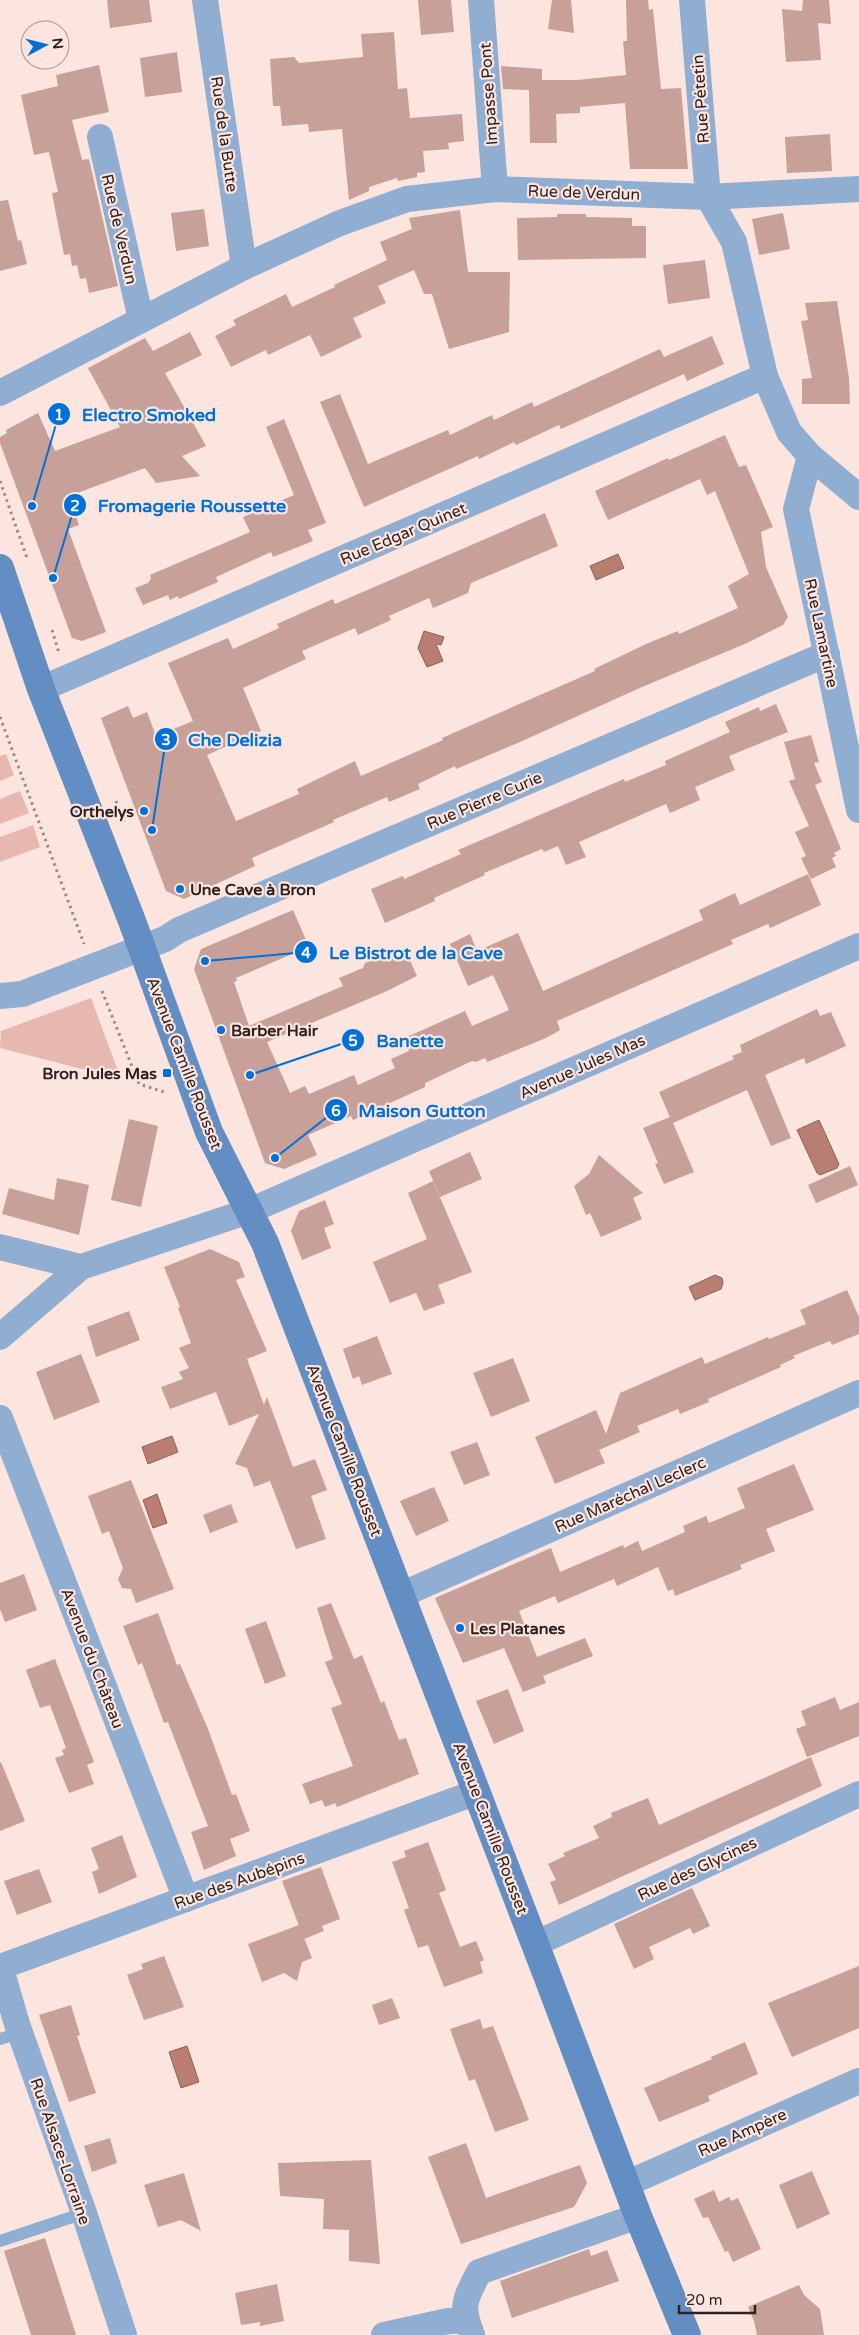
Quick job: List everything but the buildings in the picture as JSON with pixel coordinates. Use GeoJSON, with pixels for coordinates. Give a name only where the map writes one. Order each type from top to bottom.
{"type":"FeatureCollection","features":[{"type":"Feature","properties":{"kind":"street","name":"Rue de la Butte"},"geometry":{"type":"LineString","coordinates":[[205,0],[244,268]]}},
{"type":"Feature","properties":{"kind":"street","name":"Impasse Pont"},"geometry":{"type":"LineString","coordinates":[[481,0],[495,188]]}},
{"type":"Feature","properties":{"kind":"street","name":"Rue Pétetin"},"geometry":{"type":"LineString","coordinates":[[692,0],[708,198]]}},
{"type":"Feature","properties":{"kind":"street","name":"Rue de Verdun"},"geometry":{"type":"LineString","coordinates":[[100,137],[141,320]]}},
{"type":"Feature","properties":{"kind":"street","name":"Rue de Verdun"},"geometry":{"type":"LineString","coordinates":[[0,393],[244,268],[340,223],[407,199],[495,188],[708,198],[859,189]]}},
{"type":"Feature","properties":{"kind":"street"},"geometry":{"type":"LineString","coordinates":[[708,198],[734,242],[765,376],[788,432],[810,456],[859,497]]}},
{"type":"Feature","properties":{"kind":"street","name":"Rue Edgar Quinet"},"geometry":{"type":"LineString","coordinates":[[40,689],[765,376]]}},
{"type":"Feature","properties":{"kind":"street","name":"Rue Lamartine"},"geometry":{"type":"LineString","coordinates":[[810,456],[796,509],[859,810]]}},
{"type":"Feature","properties":{"kind":"street","name":"Avenue Camille Rousset"},"geometry":{"type":"LineString","coordinates":[[0,568],[40,689],[142,948],[209,1132],[266,1243],[638,2216],[687,2335]]}},
{"type":"Feature","properties":{"kind":"street","name":"Rue Pierre Curie"},"geometry":{"type":"LineString","coordinates":[[0,996],[22,994],[165,939],[179,930],[827,654]]}},
{"type":"Feature","properties":{"kind":"street","name":"Avenue Jules Mas"},"geometry":{"type":"LineString","coordinates":[[81,1267],[249,1211],[859,946]]}},
{"type":"Feature","properties":{"kind":"street"},"geometry":{"type":"LineString","coordinates":[[0,1247],[81,1267]]}},
{"type":"Feature","properties":{"kind":"street"},"geometry":{"type":"LineString","coordinates":[[0,1336],[81,1267]]}},
{"type":"Feature","properties":{"kind":"street","name":"Rue Maréchal Leclerc"},"geometry":{"type":"LineString","coordinates":[[401,1595],[859,1393]]}},
{"type":"Feature","properties":{"kind":"street","name":"Avenue du Château"},"geometry":{"type":"LineString","coordinates":[[0,1418],[186,1899]]}},
{"type":"Feature","properties":{"kind":"street","name":"Rue des Aubépins"},"geometry":{"type":"LineString","coordinates":[[0,1967],[477,1792]]}},
{"type":"Feature","properties":{"kind":"street","name":"Rue des Glycines"},"geometry":{"type":"LineString","coordinates":[[535,1944],[859,1794]]}},
{"type":"Feature","properties":{"kind":"street","name":"Rue Alsace-Lorraine"},"geometry":{"type":"LineString","coordinates":[[0,1967],[10,2036],[84,2213],[124,2335]]}},
{"type":"Feature","properties":{"kind":"street","name":"Rue Ampère"},"geometry":{"type":"LineString","coordinates":[[626,2184],[859,2080]]}},
{"type":"Feature","properties":{"kind":"street"},"geometry":{"type":"LineString","coordinates":[[384,2335],[448,2321],[469,2327],[464,2303],[479,2272],[638,2216]]}},
{"type":"Feature","properties":{"kind":"lane"},"geometry":{"type":"LineString","coordinates":[[0,2241],[84,2213]]}},
{"type":"Feature","properties":{"kind":"path","name":"Avenue Camille Rousset"},"geometry":{"type":"LineString","coordinates":[[0,717],[93,968],[139,1084],[172,1094]]}},
{"type":"Feature","properties":{"kind":"shaded area"},"geometry":{"type":"Polygon","coordinates":[[[618,554],[624,568],[596,580],[590,566],[618,554]]]}},
{"type":"Feature","properties":{"kind":"shaded area"},"geometry":{"type":"Polygon","coordinates":[[[424,631],[444,637],[441,645],[436,644],[443,661],[427,667],[418,648],[424,631]]]}},
{"type":"Feature","properties":{"kind":"shaded area"},"geometry":{"type":"Polygon","coordinates":[[[6,754],[14,775],[0,781],[0,756],[6,754]]]}},
{"type":"Feature","properties":{"kind":"shaded area"},"geometry":{"type":"Polygon","coordinates":[[[20,791],[29,813],[0,824],[0,799],[20,791]]]}},
{"type":"Feature","properties":{"kind":"shaded area"},"geometry":{"type":"Polygon","coordinates":[[[33,825],[40,847],[0,862],[0,837],[33,825]]]}},
{"type":"Feature","properties":{"kind":"shaded area"},"geometry":{"type":"Polygon","coordinates":[[[91,998],[121,1079],[0,1048],[1,1031],[91,998]]]}},
{"type":"Feature","properties":{"kind":"shaded area"},"geometry":{"type":"Polygon","coordinates":[[[819,1120],[839,1164],[837,1168],[820,1175],[817,1173],[797,1130],[819,1120]]]}},
{"type":"Feature","properties":{"kind":"shaded area"},"geometry":{"type":"Polygon","coordinates":[[[715,1275],[722,1278],[721,1289],[695,1300],[689,1287],[715,1275]]]}},
{"type":"Feature","properties":{"kind":"shaded area"},"geometry":{"type":"Polygon","coordinates":[[[172,1436],[178,1452],[148,1464],[142,1447],[172,1436]]]}},
{"type":"Feature","properties":{"kind":"shaded area"},"geometry":{"type":"Polygon","coordinates":[[[157,1494],[167,1523],[153,1528],[143,1500],[157,1494]]]}},
{"type":"Feature","properties":{"kind":"shaded area"},"geometry":{"type":"Polygon","coordinates":[[[187,2046],[199,2082],[181,2088],[169,2052],[187,2046]]]}},
{"type":"Feature","properties":{"kind":"place","name":"Electro Smoked"},"geometry":{"type":"Point","coordinates":[32,506]}},
{"type":"Feature","properties":{"kind":"place","name":"Fromagerie Roussette"},"geometry":{"type":"Point","coordinates":[53,578]}},
{"type":"Feature","properties":{"kind":"place","name":"Orthelys"},"geometry":{"type":"Point","coordinates":[144,811]}},
{"type":"Feature","properties":{"kind":"place","name":"Che Delizia"},"geometry":{"type":"Point","coordinates":[152,830]}},
{"type":"Feature","properties":{"kind":"place","name":"Une Cave à Bron"},"geometry":{"type":"Point","coordinates":[180,889]}},
{"type":"Feature","properties":{"kind":"place","name":"Le Bistrot de la Cave"},"geometry":{"type":"Point","coordinates":[205,961]}},
{"type":"Feature","properties":{"kind":"place","name":"Barber Hair"},"geometry":{"type":"Point","coordinates":[221,1030]}},
{"type":"Feature","properties":{"kind":"place","name":"Bron Jules Mas"},"geometry":{"type":"Point","coordinates":[167,1073]}},
{"type":"Feature","properties":{"kind":"place","name":"Banette"},"geometry":{"type":"Point","coordinates":[250,1075]}},
{"type":"Feature","properties":{"kind":"place","name":"Maison Gutton"},"geometry":{"type":"Point","coordinates":[275,1158]}},
{"type":"Feature","properties":{"kind":"place","name":"Les Platanes"},"geometry":{"type":"Point","coordinates":[460,1628]}}]}
